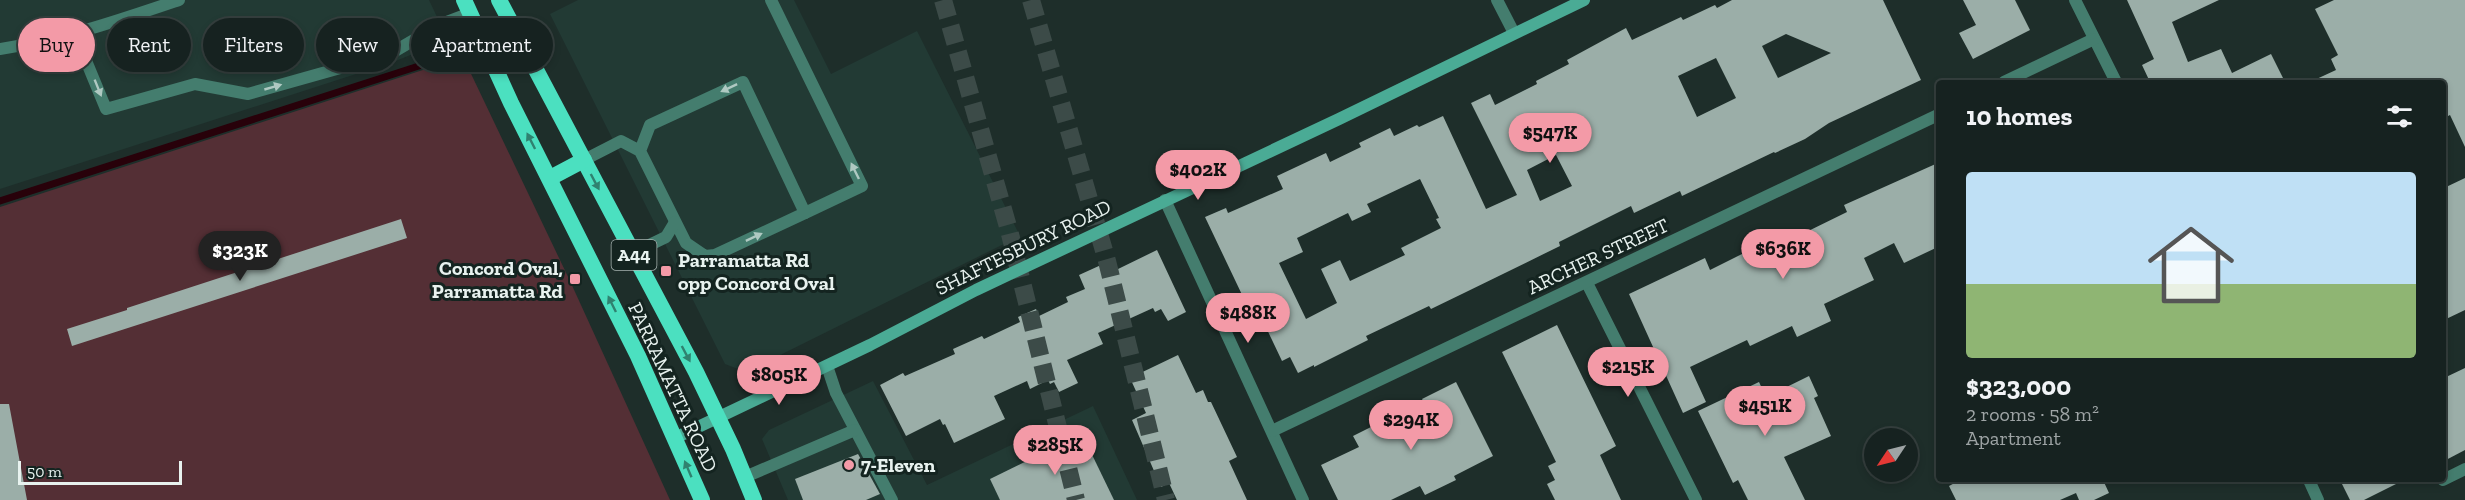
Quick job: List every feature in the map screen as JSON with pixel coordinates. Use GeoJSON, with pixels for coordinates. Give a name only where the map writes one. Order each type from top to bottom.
{"type":"FeatureCollection","features":[{"type":"Feature","properties":{"kind":"highway","name":"PARRAMATTA ROAD"},"geometry":{"type":"LineString","coordinates":[[500,0],[718,417],[754,500]]}},
{"type":"Feature","properties":{"kind":"highway","name":"PARRAMATTA ROAD"},"geometry":{"type":"LineString","coordinates":[[469,4],[511,103],[550,178],[675,438],[702,500]]}},
{"type":"Feature","properties":{"kind":"highway"},"geometry":{"type":"LineString","coordinates":[[550,178],[584,160]]}},
{"type":"Feature","properties":{"kind":"main road","name":"SHAFTESBURY ROAD"},"geometry":{"type":"LineString","coordinates":[[675,438],[827,366],[976,290],[1339,119],[1584,0]]}},
{"type":"Feature","properties":{"kind":"street"},"geometry":{"type":"LineString","coordinates":[[95,27],[179,0]]}},
{"type":"Feature","properties":{"kind":"street"},"geometry":{"type":"LineString","coordinates":[[584,160],[621,141],[640,151],[686,243],[705,256],[715,255],[862,186],[771,0]]}},
{"type":"Feature","properties":{"kind":"street"},"geometry":{"type":"LineString","coordinates":[[1497,0],[1514,33]]}},
{"type":"Feature","properties":{"kind":"street"},"geometry":{"type":"LineString","coordinates":[[2075,0],[2115,80]]}},
{"type":"Feature","properties":{"kind":"street"},"geometry":{"type":"LineString","coordinates":[[91,72],[106,109],[195,84],[248,94],[390,54],[441,24],[469,4]]}},
{"type":"Feature","properties":{"kind":"street"},"geometry":{"type":"LineString","coordinates":[[2008,80],[2094,39]]}},
{"type":"Feature","properties":{"kind":"street"},"geometry":{"type":"LineString","coordinates":[[0,49],[18,46]]}},
{"type":"Feature","properties":{"kind":"street"},"geometry":{"type":"LineString","coordinates":[[640,151],[650,125],[743,82],[805,213]]}},
{"type":"Feature","properties":{"kind":"street","name":"ARCHER STREET"},"geometry":{"type":"LineString","coordinates":[[1272,431],[1936,116]]}},
{"type":"Feature","properties":{"kind":"street"},"geometry":{"type":"LineString","coordinates":[[1165,200],[1304,500]]}},
{"type":"Feature","properties":{"kind":"street"},"geometry":{"type":"LineString","coordinates":[[633,253],[666,237],[675,222]]}},
{"type":"Feature","properties":{"kind":"street"},"geometry":{"type":"LineString","coordinates":[[1587,283],[1696,500]]}},
{"type":"Feature","properties":{"kind":"street"},"geometry":{"type":"LineString","coordinates":[[827,366],[836,393],[892,500]]}},
{"type":"Feature","properties":{"kind":"street"},"geometry":{"type":"LineString","coordinates":[[745,477],[855,430]]}},
{"type":"Feature","properties":{"kind":"street"},"geometry":{"type":"LineString","coordinates":[[2446,479],[2465,469]]}},
{"type":"Feature","properties":{"kind":"street"},"geometry":{"type":"LineString","coordinates":[[2310,482],[2318,500]]}},
{"type":"Feature","properties":{"kind":"shaded area"},"geometry":{"type":"Polygon","coordinates":[[[0,0],[429,0],[438,18],[411,18],[411,55],[399,60],[399,18],[316,18],[316,72],[362,72],[0,189],[0,0]]]}},
{"type":"Feature","properties":{"kind":"shaded area"},"geometry":{"type":"Polygon","coordinates":[[[578,0],[794,0],[831,74],[917,31],[1020,236],[746,372],[725,364],[550,14],[578,0]]]}},
{"type":"Feature","properties":{"kind":"shaded area"},"geometry":{"type":"Polygon","coordinates":[[[417,72],[470,72],[570,281],[670,500],[0,500],[0,207],[417,72]]]}},
{"type":"Feature","properties":{"kind":"shaded area"},"geometry":{"type":"Polygon","coordinates":[[[873,381],[927,485],[1093,406],[1137,500],[788,500],[762,439],[769,430],[873,381]]]}},
{"type":"Feature","properties":{"kind":"building"},"geometry":{"type":"Polygon","coordinates":[[[1732,0],[1883,0],[1921,80],[1829,123],[1805,139],[1682,196],[1680,191],[1634,213],[1631,206],[1559,242],[1560,246],[1431,309],[1429,306],[1366,336],[1368,340],[1314,367],[1314,365],[1298,373],[1290,357],[1282,361],[1252,298],[1245,301],[1205,217],[1226,208],[1228,213],[1283,189],[1277,176],[1326,153],[1330,162],[1361,147],[1359,143],[1390,128],[1394,136],[1443,116],[1486,209],[1517,195],[1471,103],[1490,94],[1495,105],[1537,84],[1536,81],[1569,64],[1567,60],[1626,28],[1632,40],[1681,17],[1683,20],[1715,5],[1717,8],[1732,0]],[[1786,34],[1762,46],[1778,78],[1831,53],[1786,34]],[[1716,58],[1678,76],[1697,117],[1736,98],[1716,58]],[[1556,155],[1527,170],[1540,201],[1572,186],[1556,155]],[[1420,179],[1367,204],[1371,212],[1352,221],[1348,213],[1297,238],[1303,252],[1279,263],[1306,319],[1337,303],[1321,269],[1340,260],[1350,281],[1405,255],[1401,248],[1441,228],[1436,219],[1439,218],[1420,179]]]}},
{"type":"Feature","properties":{"kind":"building"},"geometry":{"type":"Polygon","coordinates":[[[1963,0],[2015,0],[2030,30],[1973,59],[1959,33],[1976,25],[1963,0]]]}},
{"type":"Feature","properties":{"kind":"building"},"geometry":{"type":"Polygon","coordinates":[[[2127,0],[2219,0],[2172,22],[2188,62],[2221,49],[2232,73],[2271,54],[2284,80],[2149,80],[2142,65],[2154,59],[2127,0]]]}},
{"type":"Feature","properties":{"kind":"building"},"geometry":{"type":"Polygon","coordinates":[[[2334,0],[2465,0],[2465,147],[2450,115],[2446,117],[2446,80],[2314,80],[2336,70],[2331,59],[2338,55],[2315,9],[2334,0]]]}},
{"type":"Feature","properties":{"kind":"building"},"geometry":{"type":"Polygon","coordinates":[[[1936,164],[1936,248],[1904,263],[1894,243],[1864,258],[1874,280],[1824,304],[1831,321],[1797,337],[1792,326],[1750,346],[1747,340],[1690,367],[1706,402],[1683,413],[1629,294],[1705,258],[1710,270],[1788,231],[1792,239],[1847,212],[1844,205],[1936,164]]]}},
{"type":"Feature","properties":{"kind":"building"},"geometry":{"type":"Polygon","coordinates":[[[2465,178],[2465,310],[2446,319],[2446,187],[2465,178]]]}},
{"type":"Feature","properties":{"kind":"building"},"geometry":{"type":"Polygon","coordinates":[[[401,219],[407,238],[72,346],[67,329],[401,219]]]}},
{"type":"Feature","properties":{"kind":"building"},"geometry":{"type":"Polygon","coordinates":[[[1157,250],[1186,312],[1168,321],[1161,309],[1155,312],[1153,308],[1098,333],[1103,344],[1067,360],[1078,383],[1059,392],[1054,382],[1050,384],[1048,380],[1030,389],[1027,381],[994,396],[1005,419],[954,443],[940,419],[906,436],[880,385],[903,373],[905,376],[955,354],[953,349],[982,336],[984,339],[1020,322],[1018,317],[1036,309],[1039,316],[1068,302],[1066,297],[1085,289],[1079,275],[1112,260],[1116,270],[1157,250]]]}},
{"type":"Feature","properties":{"kind":"building"},"geometry":{"type":"Polygon","coordinates":[[[1557,325],[1616,446],[1600,455],[1621,500],[1555,500],[1547,484],[1555,480],[1548,466],[1556,462],[1502,352],[1557,325]]]}},
{"type":"Feature","properties":{"kind":"building"},"geometry":{"type":"Polygon","coordinates":[[[1178,355],[1196,393],[1203,390],[1208,402],[1211,402],[1237,457],[1229,461],[1247,500],[1177,500],[1169,483],[1161,487],[1132,420],[1146,413],[1130,378],[1178,355]]]}},
{"type":"Feature","properties":{"kind":"building"},"geometry":{"type":"Polygon","coordinates":[[[2465,368],[2465,450],[2446,460],[2446,377],[2465,368]]]}},
{"type":"Feature","properties":{"kind":"building"},"geometry":{"type":"Polygon","coordinates":[[[1809,376],[1818,396],[1814,398],[1831,436],[1784,457],[1805,500],[1748,500],[1738,480],[1733,483],[1698,411],[1759,382],[1766,397],[1809,376]]]}},
{"type":"Feature","properties":{"kind":"building"},"geometry":{"type":"Polygon","coordinates":[[[1456,382],[1493,456],[1454,476],[1456,480],[1425,495],[1420,486],[1391,500],[1338,500],[1321,465],[1359,447],[1353,436],[1425,404],[1422,399],[1456,382]]]}},
{"type":"Feature","properties":{"kind":"building"},"geometry":{"type":"Polygon","coordinates":[[[0,404],[9,404],[27,500],[0,500],[0,404]]]}},
{"type":"Feature","properties":{"kind":"building"},"geometry":{"type":"Polygon","coordinates":[[[1082,434],[1114,500],[1000,500],[990,479],[1082,434]]]}},
{"type":"Feature","properties":{"kind":"building","name":"7-Eleven"},"geometry":{"type":"Polygon","coordinates":[[[858,454],[880,494],[866,500],[803,500],[795,479],[858,454]]]}},
{"type":"Feature","properties":{"kind":"building"},"geometry":{"type":"Polygon","coordinates":[[[1956,482],[2104,482],[2109,493],[2094,500],[2079,500],[2076,493],[2060,500],[1956,500],[1949,486],[1956,482]]]}},
{"type":"Feature","properties":{"kind":"building"},"geometry":{"type":"Polygon","coordinates":[[[2341,482],[2400,482],[2364,500],[2350,500],[2341,482]]]}},
{"type":"Feature","properties":{"kind":"waterway"},"geometry":{"type":"LineString","coordinates":[[0,201],[411,69]]}},
{"type":"Feature","properties":{"kind":"tunnel"},"geometry":{"type":"LineString","coordinates":[[943,0],[1009,230],[1076,500]]}},
{"type":"Feature","properties":{"kind":"tunnel"},"geometry":{"type":"LineString","coordinates":[[1031,0],[1107,261],[1166,500]]}},
{"type":"Feature","properties":{"kind":"place","name":"Parramatta Rd opp Concord Oval"},"geometry":{"type":"Point","coordinates":[666,271]}},
{"type":"Feature","properties":{"kind":"place","name":"Concord Oval, Parramatta Rd"},"geometry":{"type":"Point","coordinates":[575,279]}},
{"type":"Feature","properties":{"kind":"place","name":"7-Eleven"},"geometry":{"type":"Point","coordinates":[849,465]}}]}
